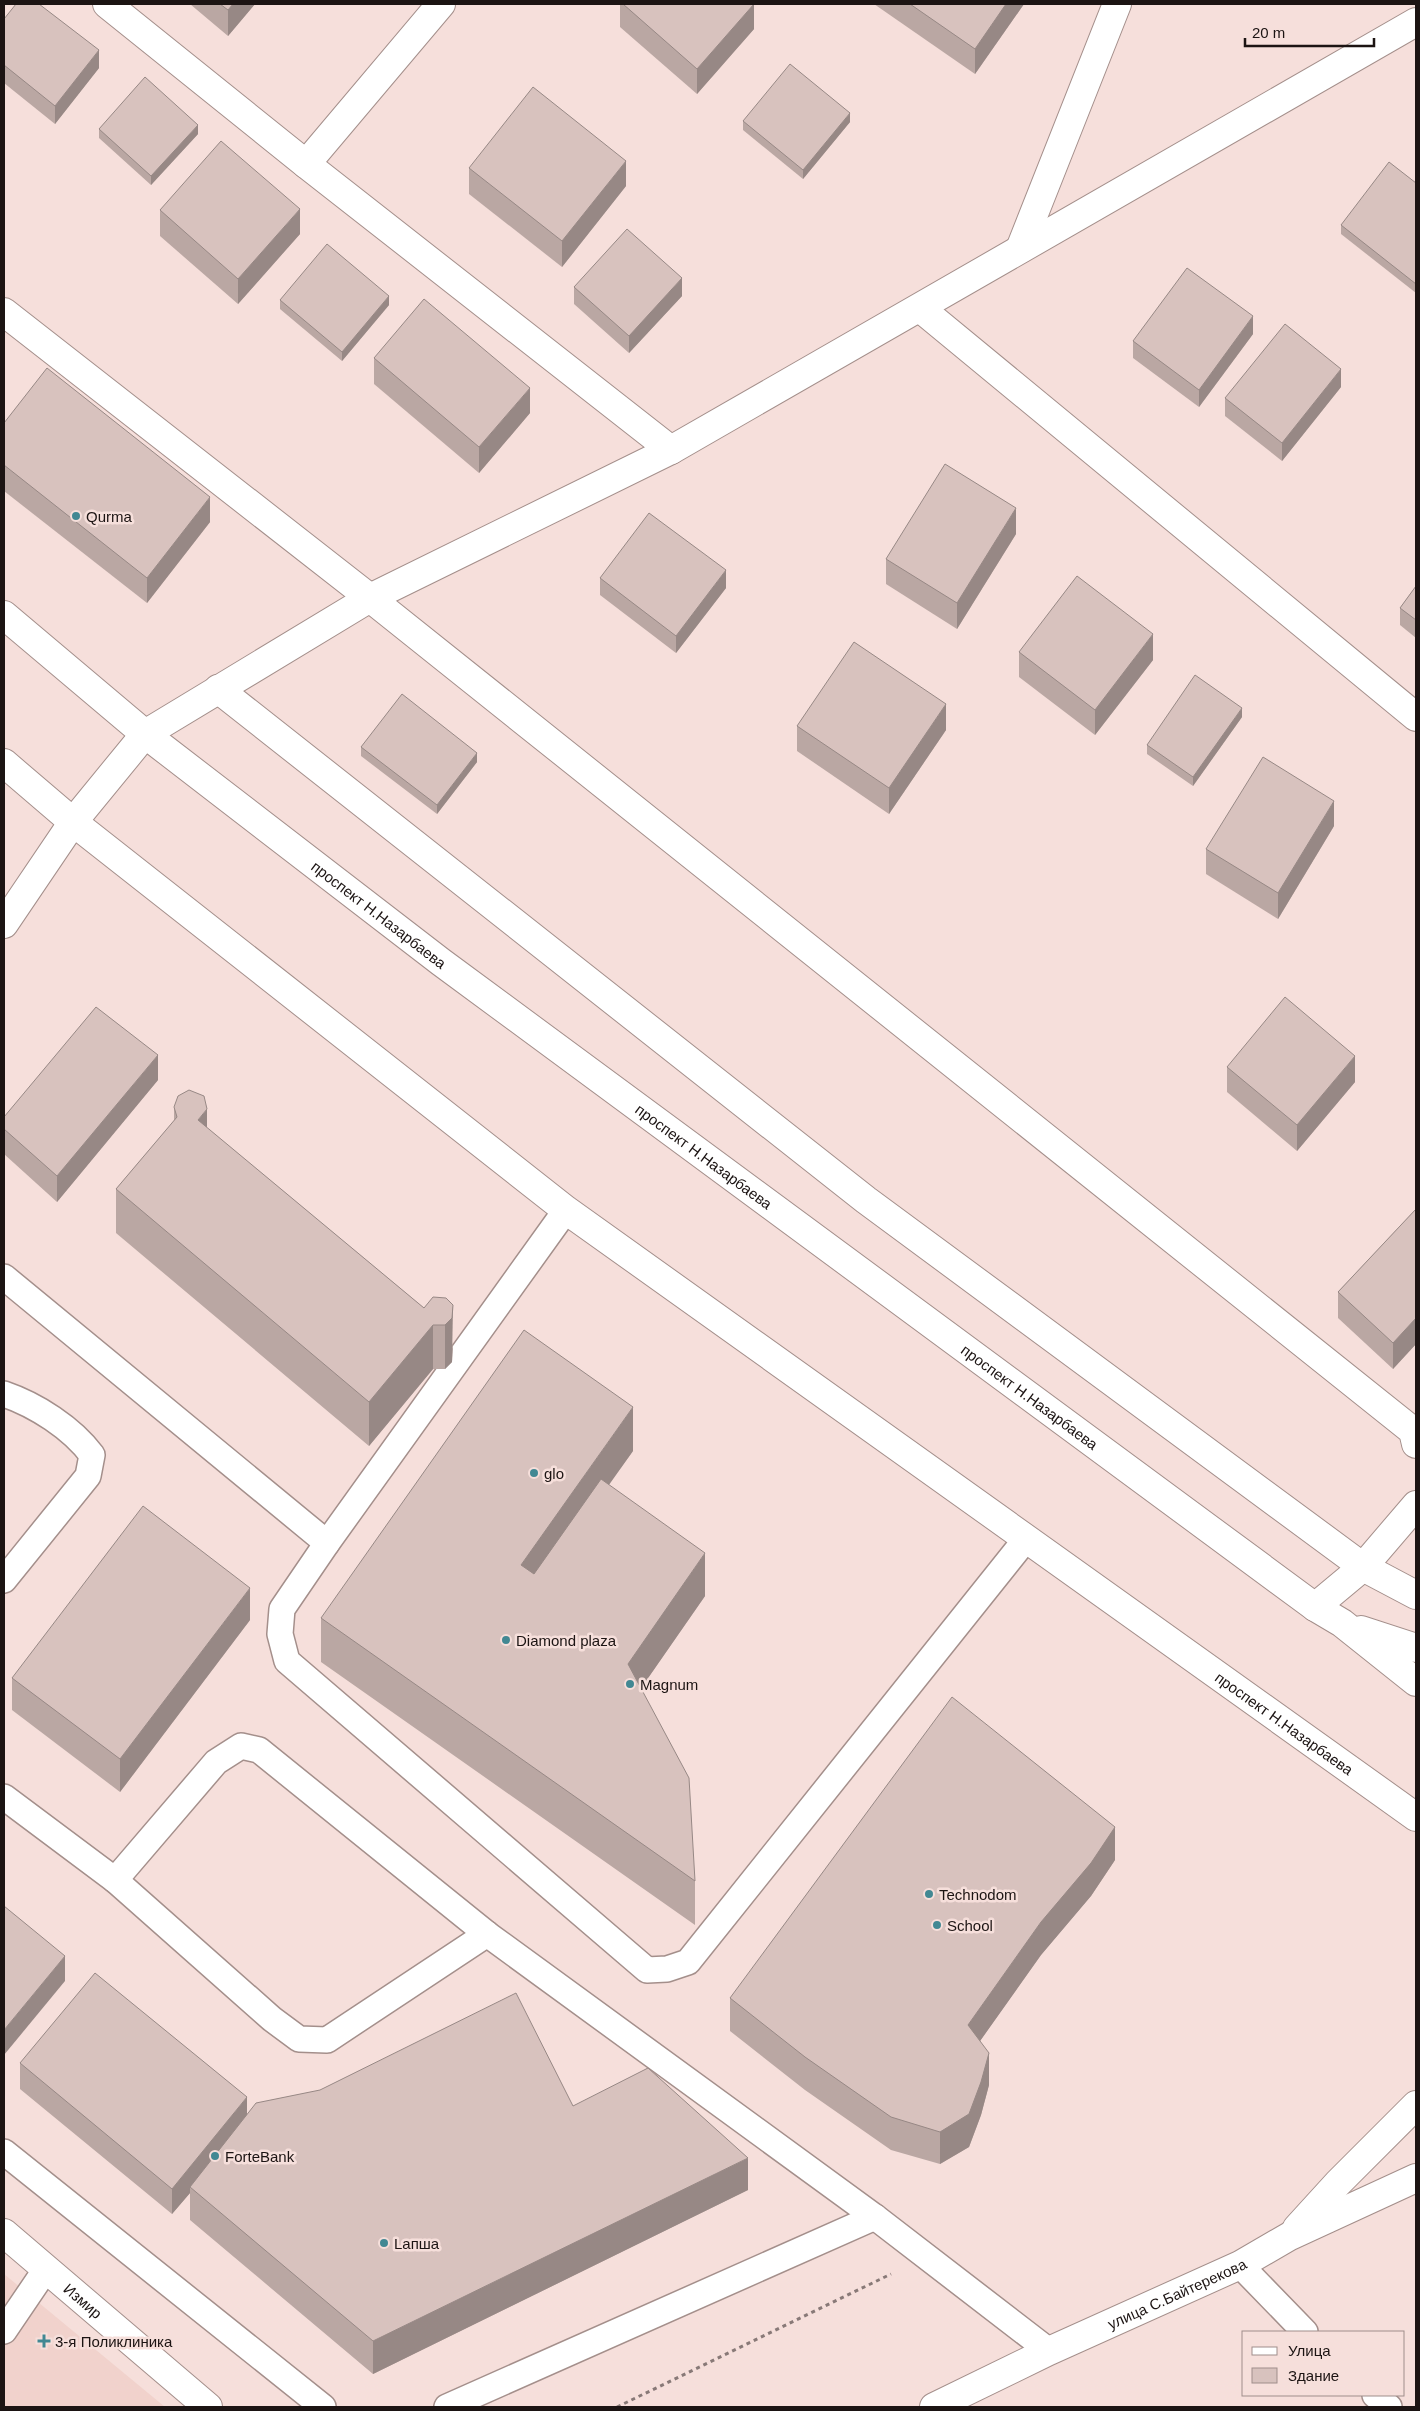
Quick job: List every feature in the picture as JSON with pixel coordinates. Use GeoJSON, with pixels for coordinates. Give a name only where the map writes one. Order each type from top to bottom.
{"type":"FeatureCollection","features":[{"type":"Feature","properties":{"kind":"street"},"geometry":{"type":"LineString","coordinates":[[107,4],[306,164],[671,450]]}},
{"type":"Feature","properties":{"kind":"street"},"geometry":{"type":"LineString","coordinates":[[306,164],[441,4]]}},
{"type":"Feature","properties":{"kind":"street"},"geometry":{"type":"LineString","coordinates":[[1020,249],[1117,4]]}},
{"type":"Feature","properties":{"kind":"street"},"geometry":{"type":"LineString","coordinates":[[4,924],[73,822],[145,734],[370,598],[671,450],[1416,22]]}},
{"type":"Feature","properties":{"kind":"street"},"geometry":{"type":"LineString","coordinates":[[920,308],[1416,717]]}},
{"type":"Feature","properties":{"kind":"street"},"geometry":{"type":"LineString","coordinates":[[4,312],[370,598],[1413,1431],[1416,1444]]}},
{"type":"Feature","properties":{"kind":"street","name":"проспект Н.Назарбаева"},"geometry":{"type":"LineString","coordinates":[[4,615],[145,734],[442,962],[1315,1607],[1342,1623],[1416,1682]]}},
{"type":"Feature","properties":{"kind":"street"},"geometry":{"type":"LineString","coordinates":[[218,689],[866,1200],[1363,1567],[1416,1595]]}},
{"type":"Feature","properties":{"kind":"street","name":"проспект Н.Назарбаева"},"geometry":{"type":"LineString","coordinates":[[4,763],[73,822],[566,1210],[1415,1818]]}},
{"type":"Feature","properties":{"kind":"street"},"geometry":{"type":"LineString","coordinates":[[1315,1607],[1363,1567],[1416,1506]]}},
{"type":"Feature","properties":{"kind":"street"},"geometry":{"type":"LineString","coordinates":[[1342,1623],[1416,1648]]}},
{"type":"Feature","properties":{"kind":"street"},"geometry":{"type":"LineString","coordinates":[[1290,2236],[1338,2183],[1416,2105]]}},
{"type":"Feature","properties":{"kind":"street","name":"улица С.Байтерекова"},"geometry":{"type":"LineString","coordinates":[[934,2407],[1049,2351],[1240,2265],[1290,2236],[1416,2178]]}},
{"type":"Feature","properties":{"kind":"street","name":"Измир"},"geometry":{"type":"LineString","coordinates":[[4,2232],[208,2407]]}},
{"type":"Feature","properties":{"kind":"lane"},"geometry":{"type":"LineString","coordinates":[[566,1210],[326,1543],[282,1609],[280,1634],[287,1661],[647,1970],[667,1969],[688,1962],[1026,1538]]}},
{"type":"Feature","properties":{"kind":"lane"},"geometry":{"type":"LineString","coordinates":[[4,1277],[326,1543]]}},
{"type":"Feature","properties":{"kind":"lane"},"geometry":{"type":"LineString","coordinates":[[4,1394],[23,1401],[80,1439],[92,1455],[88,1476],[4,1580]]}},
{"type":"Feature","properties":{"kind":"lane"},"geometry":{"type":"LineString","coordinates":[[115,1880],[216,1762],[240,1746],[259,1750],[487,1934],[875,2217],[1049,2351]]}},
{"type":"Feature","properties":{"kind":"lane"},"geometry":{"type":"LineString","coordinates":[[4,1796],[115,1880],[272,2019],[299,2039],[327,2040],[487,1934]]}},
{"type":"Feature","properties":{"kind":"lane"},"geometry":{"type":"LineString","coordinates":[[4,2152],[322,2407]]}},
{"type":"Feature","properties":{"kind":"lane"},"geometry":{"type":"LineString","coordinates":[[447,2407],[875,2217]]}},
{"type":"Feature","properties":{"kind":"lane"},"geometry":{"type":"LineString","coordinates":[[1240,2265],[1304,2331]]}},
{"type":"Feature","properties":{"kind":"lane"},"geometry":{"type":"LineString","coordinates":[[4,2332],[46,2269]]}},
{"type":"Feature","properties":{"kind":"lane"},"geometry":{"type":"LineString","coordinates":[[1376,2396],[1389,2407]]}},
{"type":"Feature","properties":{"kind":"path"},"geometry":{"type":"LineString","coordinates":[[617,2407],[927,2257]]}},
{"type":"Feature","properties":{"kind":"shaded area","name":"3-я Поликлиника"},"geometry":{"type":"Polygon","coordinates":[[[4,2274],[165,2407],[4,2407],[4,2274]]]}},
{"type":"Feature","properties":{"kind":"building"},"geometry":{"type":"Polygon","coordinates":[[[16,4],[39,4],[99,50],[55,106],[4,65],[4,19],[16,4]]]}},
{"type":"Feature","properties":{"kind":"building"},"geometry":{"type":"Polygon","coordinates":[[[220,4],[233,4],[228,10],[220,4]]]}},
{"type":"Feature","properties":{"kind":"building"},"geometry":{"type":"Polygon","coordinates":[[[623,4],[754,4],[697,69],[623,4]]]}},
{"type":"Feature","properties":{"kind":"building"},"geometry":{"type":"Polygon","coordinates":[[[910,4],[1006,4],[975,49],[910,4]]]}},
{"type":"Feature","properties":{"kind":"building"},"geometry":{"type":"Polygon","coordinates":[[[790,64],[850,113],[803,170],[743,121],[790,64]]]}},
{"type":"Feature","properties":{"kind":"building"},"geometry":{"type":"Polygon","coordinates":[[[145,77],[198,125],[151,176],[99,129],[145,77]]]}},
{"type":"Feature","properties":{"kind":"building"},"geometry":{"type":"Polygon","coordinates":[[[533,87],[626,161],[562,241],[469,168],[533,87]]]}},
{"type":"Feature","properties":{"kind":"building"},"geometry":{"type":"Polygon","coordinates":[[[221,141],[300,209],[238,279],[160,210],[221,141]]]}},
{"type":"Feature","properties":{"kind":"building"},"geometry":{"type":"Polygon","coordinates":[[[1389,162],[1416,183],[1416,284],[1341,225],[1389,162]]]}},
{"type":"Feature","properties":{"kind":"building"},"geometry":{"type":"Polygon","coordinates":[[[627,229],[682,278],[629,336],[574,287],[627,229]]]}},
{"type":"Feature","properties":{"kind":"building"},"geometry":{"type":"Polygon","coordinates":[[[327,244],[389,296],[342,352],[280,300],[327,244]]]}},
{"type":"Feature","properties":{"kind":"building"},"geometry":{"type":"Polygon","coordinates":[[[1187,268],[1253,316],[1199,390],[1133,341],[1187,268]]]}},
{"type":"Feature","properties":{"kind":"building"},"geometry":{"type":"Polygon","coordinates":[[[424,299],[530,388],[479,447],[374,358],[424,299]]]}},
{"type":"Feature","properties":{"kind":"building"},"geometry":{"type":"Polygon","coordinates":[[[1285,324],[1341,369],[1282,443],[1225,398],[1285,324]]]}},
{"type":"Feature","properties":{"kind":"building"},"geometry":{"type":"Polygon","coordinates":[[[47,368],[210,497],[147,578],[4,465],[4,423],[47,368]]]}},
{"type":"Feature","properties":{"kind":"building"},"geometry":{"type":"Polygon","coordinates":[[[945,464],[1016,508],[957,603],[886,559],[945,464]]]}},
{"type":"Feature","properties":{"kind":"building"},"geometry":{"type":"Polygon","coordinates":[[[649,513],[726,570],[676,636],[600,578],[649,513]]]}},
{"type":"Feature","properties":{"kind":"building"},"geometry":{"type":"Polygon","coordinates":[[[1077,576],[1153,634],[1095,710],[1019,652],[1077,576]]]}},
{"type":"Feature","properties":{"kind":"building"},"geometry":{"type":"Polygon","coordinates":[[[1416,586],[1416,620],[1400,608],[1416,586]]]}},
{"type":"Feature","properties":{"kind":"building"},"geometry":{"type":"Polygon","coordinates":[[[854,642],[946,704],[889,788],[797,726],[854,642]]]}},
{"type":"Feature","properties":{"kind":"building"},"geometry":{"type":"Polygon","coordinates":[[[1195,675],[1242,708],[1193,777],[1147,745],[1195,675]]]}},
{"type":"Feature","properties":{"kind":"building"},"geometry":{"type":"Polygon","coordinates":[[[402,694],[477,753],[437,805],[361,747],[402,694]]]}},
{"type":"Feature","properties":{"kind":"building"},"geometry":{"type":"Polygon","coordinates":[[[1263,757],[1334,801],[1278,893],[1206,849],[1263,757]]]}},
{"type":"Feature","properties":{"kind":"building"},"geometry":{"type":"Polygon","coordinates":[[[1285,997],[1355,1056],[1297,1125],[1227,1067],[1285,997]]]}},
{"type":"Feature","properties":{"kind":"building"},"geometry":{"type":"Polygon","coordinates":[[[96,1007],[158,1055],[57,1176],[4,1129],[4,1117],[96,1007]]]}},
{"type":"Feature","properties":{"kind":"building"},"geometry":{"type":"Polygon","coordinates":[[[189,1090],[204,1096],[207,1109],[198,1120],[424,1308],[433,1297],[446,1298],[453,1305],[452,1318],[445,1325],[433,1325],[369,1402],[116,1189],[177,1117],[174,1107],[178,1096],[189,1090]]]}},
{"type":"Feature","properties":{"kind":"building"},"geometry":{"type":"Polygon","coordinates":[[[1416,1209],[1416,1318],[1393,1343],[1338,1292],[1416,1209]]]}},
{"type":"Feature","properties":{"kind":"building","name":"Diamond plaza"},"geometry":{"type":"Polygon","coordinates":[[[524,1330],[633,1407],[521,1565],[534,1574],[601,1479],[705,1553],[628,1664],[689,1778],[695,1881],[321,1618],[524,1330]]]}},
{"type":"Feature","properties":{"kind":"building"},"geometry":{"type":"Polygon","coordinates":[[[143,1506],[250,1588],[120,1759],[12,1678],[143,1506]]]}},
{"type":"Feature","properties":{"kind":"building","name":"School"},"geometry":{"type":"Polygon","coordinates":[[[952,1697],[1115,1827],[1091,1863],[1041,1922],[968,2025],[989,2053],[969,2114],[940,2132],[891,2117],[805,2057],[730,1998],[952,1697]]]}},
{"type":"Feature","properties":{"kind":"building"},"geometry":{"type":"Polygon","coordinates":[[[4,1906],[65,1956],[4,2030],[4,1906]]]}},
{"type":"Feature","properties":{"kind":"building"},"geometry":{"type":"Polygon","coordinates":[[[95,1973],[247,2097],[172,2189],[20,2063],[95,1973]]]}},
{"type":"Feature","properties":{"kind":"building"},"geometry":{"type":"Polygon","coordinates":[[[516,1993],[573,2106],[648,2068],[748,2158],[373,2341],[190,2187],[256,2103],[320,2090],[516,1993]]]}},
{"type":"Feature","properties":{"kind":"place","name":"Qurma"},"geometry":{"type":"Point","coordinates":[76,516]}},
{"type":"Feature","properties":{"kind":"place","name":"glo"},"geometry":{"type":"Point","coordinates":[534,1473]}},
{"type":"Feature","properties":{"kind":"place","name":"Diamond plaza"},"geometry":{"type":"Point","coordinates":[506,1640]}},
{"type":"Feature","properties":{"kind":"place","name":"Magnum"},"geometry":{"type":"Point","coordinates":[630,1684]}},
{"type":"Feature","properties":{"kind":"place","name":"Technodom"},"geometry":{"type":"Point","coordinates":[929,1894]}},
{"type":"Feature","properties":{"kind":"place","name":"School"},"geometry":{"type":"Point","coordinates":[937,1925]}},
{"type":"Feature","properties":{"kind":"place","name":"ForteBank"},"geometry":{"type":"Point","coordinates":[215,2156]}},
{"type":"Feature","properties":{"kind":"place","name":"Lапша"},"geometry":{"type":"Point","coordinates":[384,2243]}},
{"type":"Feature","properties":{"kind":"place","name":"3-я Поликлиника"},"geometry":{"type":"Point","coordinates":[44,2341]}}]}
